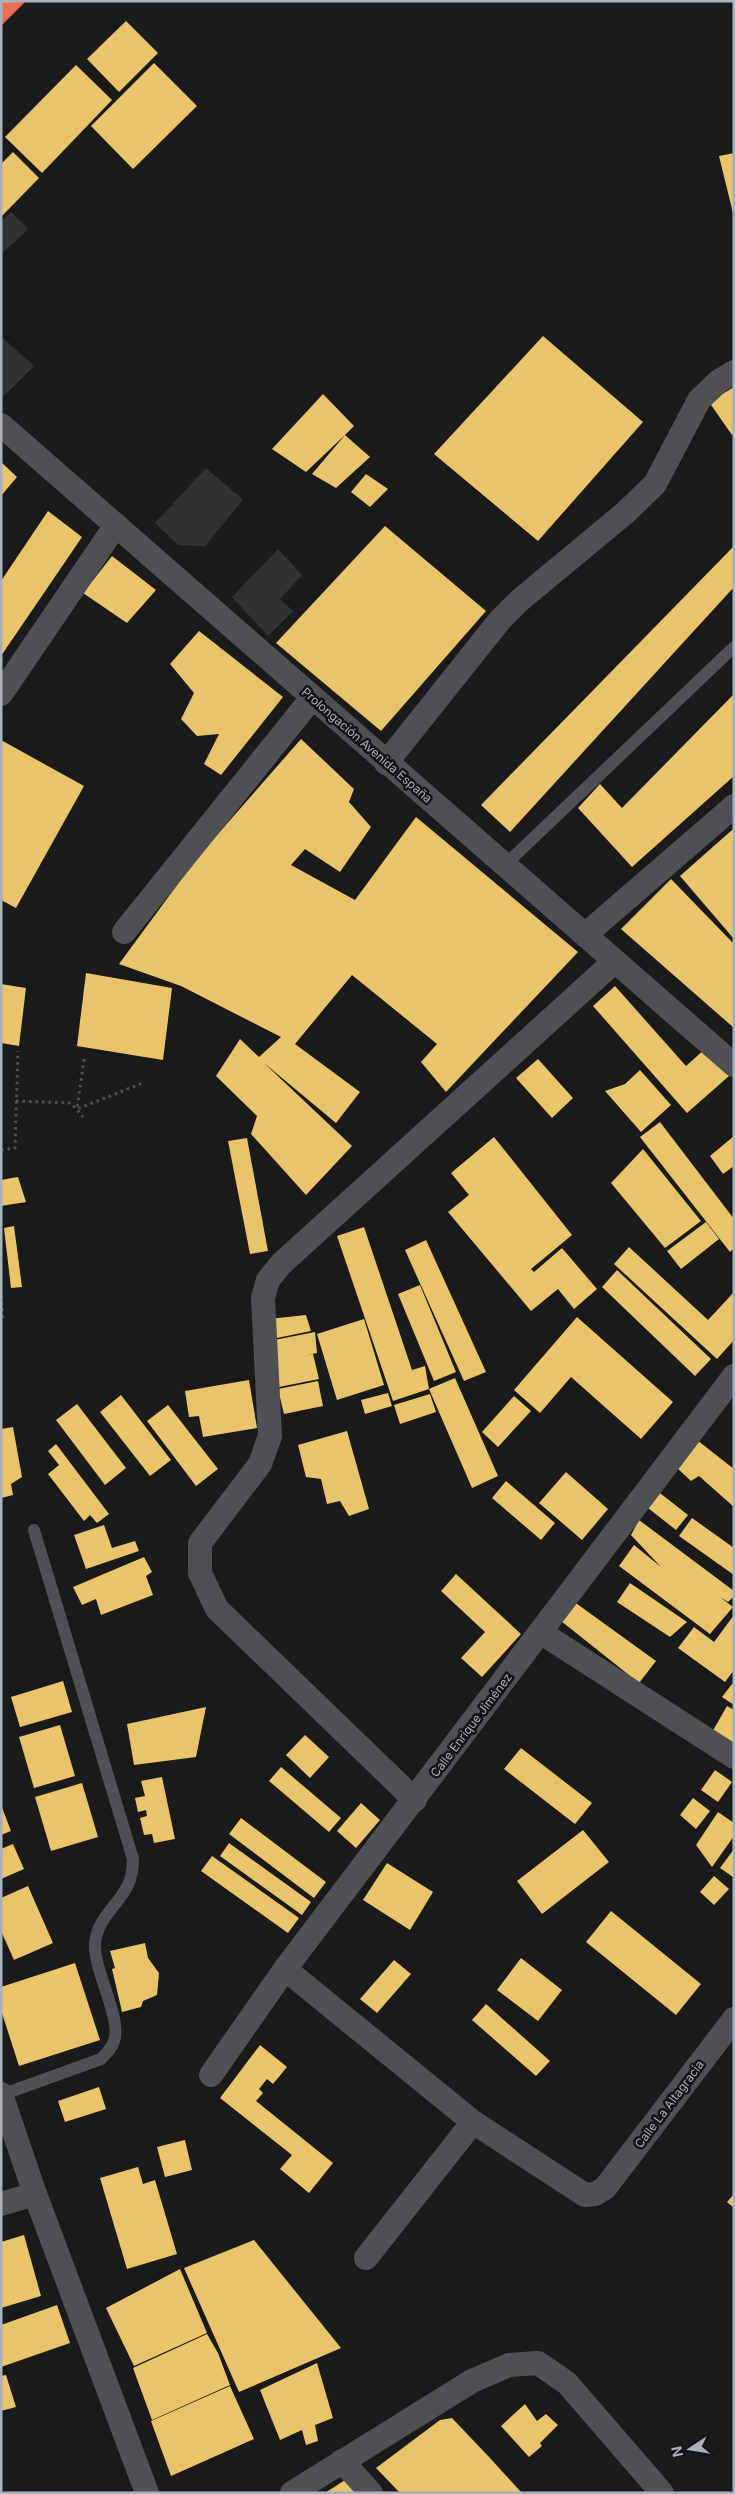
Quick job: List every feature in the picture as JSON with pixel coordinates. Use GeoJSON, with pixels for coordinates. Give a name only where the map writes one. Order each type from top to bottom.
{"type":"FeatureCollection","features":[{"type":"Feature","properties":{"kind":"street"},"geometry":{"type":"LineString","coordinates":[[386,763],[500,620],[520,600],[626,513],[655,484],[700,400],[720,381],[734,372]]}},
{"type":"Feature","properties":{"kind":"street","name":"Prolongación Avenida España"},"geometry":{"type":"LineString","coordinates":[[1,425],[386,763],[586,934],[734,1064]]}},
{"type":"Feature","properties":{"kind":"street"},"geometry":{"type":"LineString","coordinates":[[1,694],[116,525]]}},
{"type":"Feature","properties":{"kind":"street"},"geometry":{"type":"LineString","coordinates":[[124,932],[312,698]]}},
{"type":"Feature","properties":{"kind":"street"},"geometry":{"type":"LineString","coordinates":[[586,934],[734,806]]}},
{"type":"Feature","properties":{"kind":"street"},"geometry":{"type":"LineString","coordinates":[[415,1800],[217,1610],[200,1572],[200,1543],[260,1464],[270,1436],[263,1298],[268,1280],[281,1264],[615,961]]}},
{"type":"Feature","properties":{"kind":"street","name":"Calle Enrique Jiménez"},"geometry":{"type":"LineString","coordinates":[[211,2075],[285,1969],[415,1800],[734,1376]]}},
{"type":"Feature","properties":{"kind":"street"},"geometry":{"type":"LineString","coordinates":[[540,1632],[734,1757]]}},
{"type":"Feature","properties":{"kind":"street"},"geometry":{"type":"LineString","coordinates":[[285,1969],[473,2122],[366,2258]]}},
{"type":"Feature","properties":{"kind":"street","name":"Calle La Altagracia"},"geometry":{"type":"LineString","coordinates":[[473,2122],[585,2195],[596,2194],[605,2188],[734,2020]]}},
{"type":"Feature","properties":{"kind":"street"},"geometry":{"type":"LineString","coordinates":[[1,2094],[35,2194],[147,2493]]}},
{"type":"Feature","properties":{"kind":"street"},"geometry":{"type":"LineString","coordinates":[[1,2204],[35,2194]]}},
{"type":"Feature","properties":{"kind":"street"},"geometry":{"type":"LineString","coordinates":[[292,2493],[472,2381],[509,2365],[538,2363],[567,2382],[662,2493]]}},
{"type":"Feature","properties":{"kind":"street"},"geometry":{"type":"LineString","coordinates":[[342,2461],[371,2493]]}},
{"type":"Feature","properties":{"kind":"lane"},"geometry":{"type":"LineString","coordinates":[[505,865],[734,647]]}},
{"type":"Feature","properties":{"kind":"lane"},"geometry":{"type":"LineString","coordinates":[[1,2094],[101,2059],[110,2050],[115,2040],[116,2028],[98,1965],[95,1943],[100,1922],[128,1885],[132,1873],[133,1858],[34,1530]]}},
{"type":"Feature","properties":{"kind":"path"},"geometry":{"type":"LineString","coordinates":[[1,1150],[15,1148],[18,1051]]}},
{"type":"Feature","properties":{"kind":"path"},"geometry":{"type":"LineString","coordinates":[[77,1110],[84,1059]]}},
{"type":"Feature","properties":{"kind":"path"},"geometry":{"type":"LineString","coordinates":[[77,1110],[143,1082]]}},
{"type":"Feature","properties":{"kind":"path"},"geometry":{"type":"LineString","coordinates":[[16,1101],[71,1103],[83,1117]]}},
{"type":"Feature","properties":{"kind":"path"},"geometry":{"type":"LineString","coordinates":[[1,1296],[3,1318],[1,1318]]}},
{"type":"Feature","properties":{"kind":"building: Homes"},"geometry":{"type":"Polygon","coordinates":[[[126,21],[158,53],[119,92],[87,59],[126,21]]]}},
{"type":"Feature","properties":{"kind":"building: Homes"},"geometry":{"type":"Polygon","coordinates":[[[154,63],[197,106],[133,169],[91,126],[154,63]]]}},
{"type":"Feature","properties":{"kind":"building: Homes"},"geometry":{"type":"Polygon","coordinates":[[[76,65],[112,100],[42,173],[5,137],[76,65]]]}},
{"type":"Feature","properties":{"kind":"building: Homes"},"geometry":{"type":"Polygon","coordinates":[[[13,152],[39,178],[1,217],[1,164],[13,152]]]}},
{"type":"Feature","properties":{"kind":"building: Homes"},"geometry":{"type":"Polygon","coordinates":[[[734,153],[734,213],[733,213],[719,156],[734,153]]]}},
{"type":"Feature","properties":{"kind":"building: Homes"},"geometry":{"type":"Polygon","coordinates":[[[543,336],[643,422],[538,541],[434,454],[543,336]]]}},
{"type":"Feature","properties":{"kind":"building: Homes"},"geometry":{"type":"Polygon","coordinates":[[[734,387],[734,434],[732,435],[709,402],[734,387]]]}},
{"type":"Feature","properties":{"kind":"building: Homes"},"geometry":{"type":"Polygon","coordinates":[[[323,394],[354,426],[306,472],[272,449],[323,394]]]}},
{"type":"Feature","properties":{"kind":"building: Homes"},"geometry":{"type":"Polygon","coordinates":[[[345,435],[370,457],[336,488],[312,474],[345,435]]]}},
{"type":"Feature","properties":{"kind":"building: Homes"},"geometry":{"type":"Polygon","coordinates":[[[1,462],[17,477],[1,496],[1,462]]]}},
{"type":"Feature","properties":{"kind":"building: Homes"},"geometry":{"type":"Polygon","coordinates":[[[366,474],[388,489],[370,507],[351,492],[366,474]]]}},
{"type":"Feature","properties":{"kind":"building: Homes"},"geometry":{"type":"Polygon","coordinates":[[[48,511],[82,537],[1,656],[1,581],[48,511]]]}},
{"type":"Feature","properties":{"kind":"building: Homes"},"geometry":{"type":"Polygon","coordinates":[[[385,526],[486,611],[381,731],[276,643],[385,526]]]}},
{"type":"Feature","properties":{"kind":"building: Homes"},"geometry":{"type":"Polygon","coordinates":[[[734,546],[734,587],[510,832],[481,805],[734,546]]]}},
{"type":"Feature","properties":{"kind":"building: Homes"},"geometry":{"type":"Polygon","coordinates":[[[112,556],[156,590],[127,623],[83,593],[112,556]]]}},
{"type":"Feature","properties":{"kind":"building: Homes"},"geometry":{"type":"Polygon","coordinates":[[[199,631],[283,697],[221,775],[204,764],[219,734],[197,736],[181,719],[194,693],[170,664],[199,631]]]}},
{"type":"Feature","properties":{"kind":"building: Homes"},"geometry":{"type":"Polygon","coordinates":[[[734,694],[734,776],[632,867],[578,808],[600,784],[622,808],[734,694]]]}},
{"type":"Feature","properties":{"kind":"building: Homes"},"geometry":{"type":"Polygon","coordinates":[[[301,739],[354,789],[349,802],[371,827],[340,872],[305,849],[291,865],[355,900],[416,817],[578,952],[446,1092],[421,1062],[437,1044],[352,975],[295,1044],[360,1092],[336,1123],[264,1063],[352,1146],[306,1195],[251,1134],[257,1116],[216,1076],[240,1039],[259,1057],[281,1037],[181,986],[119,964],[197,858],[301,739]]]}},
{"type":"Feature","properties":{"kind":"building: Homes"},"geometry":{"type":"Polygon","coordinates":[[[1,740],[84,786],[16,908],[1,900],[1,740]]]}},
{"type":"Feature","properties":{"kind":"building: Homes"},"geometry":{"type":"Polygon","coordinates":[[[732,830],[734,832],[734,939],[680,876],[732,830]]]}},
{"type":"Feature","properties":{"kind":"building: Homes"},"geometry":{"type":"Polygon","coordinates":[[[671,879],[734,944],[734,1028],[621,929],[671,879]]]}},
{"type":"Feature","properties":{"kind":"building: Homes"},"geometry":{"type":"Polygon","coordinates":[[[86,973],[172,988],[163,1060],[77,1046],[86,973]]]}},
{"type":"Feature","properties":{"kind":"building: Homes"},"geometry":{"type":"Polygon","coordinates":[[[1,984],[26,988],[19,1046],[1,1043],[1,984]]]}},
{"type":"Feature","properties":{"kind":"building: Homes"},"geometry":{"type":"Polygon","coordinates":[[[615,986],[686,1066],[705,1049],[729,1076],[687,1113],[593,1006],[615,986]]]}},
{"type":"Feature","properties":{"kind":"building: Homes"},"geometry":{"type":"Polygon","coordinates":[[[538,1059],[573,1098],[552,1118],[516,1078],[538,1059]]]}},
{"type":"Feature","properties":{"kind":"building: Homes"},"geometry":{"type":"Polygon","coordinates":[[[640,1070],[671,1105],[641,1132],[605,1091],[625,1084],[640,1070]]]}},
{"type":"Feature","properties":{"kind":"building: Homes"},"geometry":{"type":"Polygon","coordinates":[[[660,1122],[734,1219],[734,1248],[730,1252],[640,1137],[660,1122]]]}},
{"type":"Feature","properties":{"kind":"building: Homes"},"geometry":{"type":"Polygon","coordinates":[[[734,1136],[734,1166],[723,1174],[710,1156],[734,1136]]]}},
{"type":"Feature","properties":{"kind":"building: Homes"},"geometry":{"type":"Polygon","coordinates":[[[494,1137],[572,1235],[531,1269],[534,1272],[562,1248],[597,1289],[574,1309],[558,1289],[531,1311],[448,1212],[469,1195],[451,1173],[494,1137]]]}},
{"type":"Feature","properties":{"kind":"building: Homes"},"geometry":{"type":"Polygon","coordinates":[[[247,1138],[268,1251],[250,1254],[228,1141],[247,1138]]]}},
{"type":"Feature","properties":{"kind":"building: Homes"},"geometry":{"type":"Polygon","coordinates":[[[643,1149],[701,1221],[665,1248],[611,1183],[643,1149]]]}},
{"type":"Feature","properties":{"kind":"building: Homes"},"geometry":{"type":"Polygon","coordinates":[[[18,1177],[26,1202],[1,1206],[1,1180],[18,1177]]]}},
{"type":"Feature","properties":{"kind":"building: Homes"},"geometry":{"type":"Polygon","coordinates":[[[706,1222],[719,1239],[681,1269],[667,1251],[706,1222]]]}},
{"type":"Feature","properties":{"kind":"building: Homes"},"geometry":{"type":"Polygon","coordinates":[[[14,1226],[22,1287],[11,1288],[4,1228],[14,1226]]]}},
{"type":"Feature","properties":{"kind":"building: Homes"},"geometry":{"type":"Polygon","coordinates":[[[364,1227],[412,1370],[425,1366],[429,1389],[393,1401],[337,1236],[364,1227]]]}},
{"type":"Feature","properties":{"kind":"building: Homes"},"geometry":{"type":"Polygon","coordinates":[[[426,1240],[486,1372],[464,1381],[405,1250],[426,1240]]]}},
{"type":"Feature","properties":{"kind":"building: Homes"},"geometry":{"type":"Polygon","coordinates":[[[629,1247],[708,1320],[734,1292],[734,1340],[717,1359],[614,1264],[629,1247]]]}},
{"type":"Feature","properties":{"kind":"building: Homes"},"geometry":{"type":"Polygon","coordinates":[[[617,1270],[711,1359],[695,1376],[602,1287],[617,1270]]]}},
{"type":"Feature","properties":{"kind":"building: Homes"},"geometry":{"type":"Polygon","coordinates":[[[420,1285],[456,1372],[434,1381],[398,1294],[420,1285]]]}},
{"type":"Feature","properties":{"kind":"building: Homes"},"geometry":{"type":"Polygon","coordinates":[[[306,1315],[311,1331],[272,1339],[269,1319],[306,1315]]]}},
{"type":"Feature","properties":{"kind":"building: Homes"},"geometry":{"type":"Polygon","coordinates":[[[577,1317],[673,1402],[641,1439],[571,1377],[540,1413],[514,1390],[577,1317]]]}},
{"type":"Feature","properties":{"kind":"building: Homes"},"geometry":{"type":"Polygon","coordinates":[[[364,1319],[384,1385],[337,1400],[317,1334],[364,1319]]]}},
{"type":"Feature","properties":{"kind":"building: Homes"},"geometry":{"type":"Polygon","coordinates":[[[315,1332],[317,1353],[302,1356],[313,1354],[319,1379],[279,1387],[269,1341],[315,1332]]]}},
{"type":"Feature","properties":{"kind":"building: Homes"},"geometry":{"type":"Polygon","coordinates":[[[455,1378],[498,1476],[472,1488],[429,1389],[455,1378]]]}},
{"type":"Feature","properties":{"kind":"building: Homes"},"geometry":{"type":"Polygon","coordinates":[[[249,1380],[257,1428],[203,1437],[199,1416],[189,1417],[185,1391],[249,1380]]]}},
{"type":"Feature","properties":{"kind":"building: Homes"},"geometry":{"type":"Polygon","coordinates":[[[318,1381],[323,1406],[284,1414],[278,1389],[318,1381]]]}},
{"type":"Feature","properties":{"kind":"building: Homes"},"geometry":{"type":"Polygon","coordinates":[[[388,1393],[392,1406],[365,1414],[361,1400],[388,1393]]]}},
{"type":"Feature","properties":{"kind":"building: Homes"},"geometry":{"type":"Polygon","coordinates":[[[430,1394],[436,1412],[400,1424],[394,1405],[430,1394]]]}},
{"type":"Feature","properties":{"kind":"building: Homes"},"geometry":{"type":"Polygon","coordinates":[[[121,1395],[171,1460],[150,1476],[100,1412],[121,1395]]]}},
{"type":"Feature","properties":{"kind":"building: Homes"},"geometry":{"type":"Polygon","coordinates":[[[514,1396],[531,1411],[498,1447],[482,1432],[514,1396]]]}},
{"type":"Feature","properties":{"kind":"building: Homes"},"geometry":{"type":"Polygon","coordinates":[[[77,1404],[126,1468],[105,1485],[56,1420],[77,1404]]]}},
{"type":"Feature","properties":{"kind":"building: Homes"},"geometry":{"type":"Polygon","coordinates":[[[168,1405],[218,1469],[196,1486],[147,1421],[168,1405]]]}},
{"type":"Feature","properties":{"kind":"building: Homes"},"geometry":{"type":"Polygon","coordinates":[[[13,1427],[22,1477],[11,1484],[13,1495],[1,1498],[1,1429],[13,1427]]]}},
{"type":"Feature","properties":{"kind":"building: Homes"},"geometry":{"type":"Polygon","coordinates":[[[347,1431],[369,1509],[349,1516],[340,1501],[327,1504],[321,1479],[306,1477],[298,1445],[347,1431]]]}},
{"type":"Feature","properties":{"kind":"building: Homes"},"geometry":{"type":"Polygon","coordinates":[[[697,1440],[734,1469],[734,1507],[699,1476],[691,1481],[677,1468],[697,1440]]]}},
{"type":"Feature","properties":{"kind":"building: Homes"},"geometry":{"type":"Polygon","coordinates":[[[56,1444],[109,1514],[97,1523],[90,1515],[84,1521],[48,1474],[59,1465],[48,1451],[56,1444]]]}},
{"type":"Feature","properties":{"kind":"building: Homes"},"geometry":{"type":"Polygon","coordinates":[[[566,1472],[608,1509],[582,1540],[539,1503],[566,1472]]]}},
{"type":"Feature","properties":{"kind":"building: Homes"},"geometry":{"type":"Polygon","coordinates":[[[506,1481],[555,1523],[541,1540],[492,1498],[506,1481]]]}},
{"type":"Feature","properties":{"kind":"building: Homes"},"geometry":{"type":"Polygon","coordinates":[[[660,1493],[688,1515],[676,1530],[648,1508],[660,1493]]]}},
{"type":"Feature","properties":{"kind":"building: Homes"},"geometry":{"type":"Polygon","coordinates":[[[692,1518],[734,1548],[734,1575],[679,1536],[692,1518]]]}},
{"type":"Feature","properties":{"kind":"building: Homes"},"geometry":{"type":"Polygon","coordinates":[[[639,1520],[734,1591],[734,1596],[728,1602],[720,1597],[733,1607],[710,1634],[619,1566],[634,1545],[661,1567],[631,1535],[639,1520]]]}},
{"type":"Feature","properties":{"kind":"building: Homes"},"geometry":{"type":"Polygon","coordinates":[[[104,1525],[112,1548],[135,1541],[139,1551],[86,1569],[74,1535],[104,1525]]]}},
{"type":"Feature","properties":{"kind":"building: Homes"},"geometry":{"type":"Polygon","coordinates":[[[144,1557],[152,1572],[146,1576],[153,1595],[101,1615],[96,1599],[82,1605],[73,1587],[144,1557]]]}},
{"type":"Feature","properties":{"kind":"building: Homes"},"geometry":{"type":"Polygon","coordinates":[[[456,1574],[521,1634],[482,1677],[461,1658],[485,1632],[441,1591],[456,1574]]]}},
{"type":"Feature","properties":{"kind":"building: Homes"},"geometry":{"type":"Polygon","coordinates":[[[630,1583],[687,1622],[670,1637],[617,1602],[630,1583]]]}},
{"type":"Feature","properties":{"kind":"building: Homes"},"geometry":{"type":"Polygon","coordinates":[[[573,1601],[656,1661],[639,1683],[561,1621],[573,1601]]]}},
{"type":"Feature","properties":{"kind":"building: Homes"},"geometry":{"type":"Polygon","coordinates":[[[734,1615],[734,1670],[725,1682],[678,1648],[694,1627],[714,1642],[734,1615]]]}},
{"type":"Feature","properties":{"kind":"building: Homes"},"geometry":{"type":"Polygon","coordinates":[[[63,1681],[72,1712],[20,1727],[11,1697],[63,1681]]]}},
{"type":"Feature","properties":{"kind":"building: Homes"},"geometry":{"type":"Polygon","coordinates":[[[732,1684],[734,1686],[734,1705],[722,1697],[732,1684]]]}},
{"type":"Feature","properties":{"kind":"building: Homes"},"geometry":{"type":"Polygon","coordinates":[[[727,1706],[734,1710],[734,1748],[711,1734],[727,1706]]]}},
{"type":"Feature","properties":{"kind":"building: Homes"},"geometry":{"type":"Polygon","coordinates":[[[206,1707],[196,1757],[134,1765],[127,1724],[206,1707]]]}},
{"type":"Feature","properties":{"kind":"building: Homes"},"geometry":{"type":"Polygon","coordinates":[[[60,1725],[75,1776],[34,1788],[19,1737],[60,1725]]]}},
{"type":"Feature","properties":{"kind":"building: Homes"},"geometry":{"type":"Polygon","coordinates":[[[305,1735],[329,1757],[310,1778],[286,1755],[305,1735]]]}},
{"type":"Feature","properties":{"kind":"building: Homes"},"geometry":{"type":"Polygon","coordinates":[[[521,1748],[592,1803],[575,1824],[504,1769],[521,1748]]]}},
{"type":"Feature","properties":{"kind":"building: Homes"},"geometry":{"type":"Polygon","coordinates":[[[281,1767],[341,1818],[329,1832],[269,1781],[281,1767]]]}},
{"type":"Feature","properties":{"kind":"building: Homes"},"geometry":{"type":"Polygon","coordinates":[[[715,1770],[732,1782],[718,1802],[701,1790],[715,1770]]]}},
{"type":"Feature","properties":{"kind":"building: Homes"},"geometry":{"type":"Polygon","coordinates":[[[162,1777],[175,1839],[154,1843],[152,1834],[144,1835],[140,1818],[147,1816],[146,1810],[138,1812],[135,1798],[145,1796],[141,1781],[162,1777]]]}},
{"type":"Feature","properties":{"kind":"building: Homes"},"geometry":{"type":"Polygon","coordinates":[[[82,1783],[98,1837],[51,1851],[35,1797],[82,1783]]]}},
{"type":"Feature","properties":{"kind":"building: Homes"},"geometry":{"type":"Polygon","coordinates":[[[693,1798],[710,1811],[696,1829],[680,1815],[693,1798]]]}},
{"type":"Feature","properties":{"kind":"building: Homes"},"geometry":{"type":"Polygon","coordinates":[[[361,1803],[380,1820],[356,1848],[337,1831],[361,1803]]]}},
{"type":"Feature","properties":{"kind":"building: Homes"},"geometry":{"type":"Polygon","coordinates":[[[1,1805],[11,1831],[1,1835],[1,1805]]]}},
{"type":"Feature","properties":{"kind":"building: Homes"},"geometry":{"type":"Polygon","coordinates":[[[718,1812],[734,1823],[734,1836],[712,1867],[696,1845],[718,1812]]]}},
{"type":"Feature","properties":{"kind":"building: Homes"},"geometry":{"type":"Polygon","coordinates":[[[241,1818],[326,1882],[314,1898],[229,1834],[241,1818]]]}},
{"type":"Feature","properties":{"kind":"building: Homes"},"geometry":{"type":"Polygon","coordinates":[[[583,1830],[609,1862],[542,1914],[517,1881],[583,1830]]]}},
{"type":"Feature","properties":{"kind":"building: Homes"},"geometry":{"type":"Polygon","coordinates":[[[229,1843],[311,1902],[302,1915],[220,1856],[229,1843]]]}},
{"type":"Feature","properties":{"kind":"building: Homes"},"geometry":{"type":"Polygon","coordinates":[[[13,1844],[24,1869],[1,1879],[1,1849],[13,1844]]]}},
{"type":"Feature","properties":{"kind":"building: Homes"},"geometry":{"type":"Polygon","coordinates":[[[734,1849],[734,1876],[733,1877],[720,1868],[734,1849]]]}},
{"type":"Feature","properties":{"kind":"building: Homes"},"geometry":{"type":"Polygon","coordinates":[[[212,1856],[299,1918],[288,1933],[201,1871],[212,1856]]]}},
{"type":"Feature","properties":{"kind":"building: Homes"},"geometry":{"type":"Polygon","coordinates":[[[387,1863],[433,1892],[410,1930],[363,1900],[387,1863]]]}},
{"type":"Feature","properties":{"kind":"building: Homes"},"geometry":{"type":"Polygon","coordinates":[[[714,1876],[729,1889],[714,1905],[700,1892],[714,1876]]]}},
{"type":"Feature","properties":{"kind":"building: Homes"},"geometry":{"type":"Polygon","coordinates":[[[28,1886],[53,1943],[14,1960],[1,1931],[1,1898],[28,1886]]]}},
{"type":"Feature","properties":{"kind":"building: Homes"},"geometry":{"type":"Polygon","coordinates":[[[611,1911],[701,1984],[676,2015],[586,1942],[611,1911]]]}},
{"type":"Feature","properties":{"kind":"building: Homes"},"geometry":{"type":"Polygon","coordinates":[[[145,1943],[148,1958],[159,1973],[157,1995],[143,2001],[141,2007],[122,2012],[112,1969],[115,1968],[110,1951],[145,1943]]]}},
{"type":"Feature","properties":{"kind":"building: Homes"},"geometry":{"type":"Polygon","coordinates":[[[521,1958],[562,1990],[538,2021],[497,1990],[521,1958]]]}},
{"type":"Feature","properties":{"kind":"building: Homes"},"geometry":{"type":"Polygon","coordinates":[[[394,1960],[411,1974],[377,2013],[360,1999],[394,1960]]]}},
{"type":"Feature","properties":{"kind":"building: Homes"},"geometry":{"type":"Polygon","coordinates":[[[75,1963],[100,2040],[19,2066],[1,2010],[1,1987],[75,1963]]]}},
{"type":"Feature","properties":{"kind":"building: Homes"},"geometry":{"type":"Polygon","coordinates":[[[486,2004],[550,2061],[536,2076],[472,2020],[486,2004]]]}},
{"type":"Feature","properties":{"kind":"building: Homes"},"geometry":{"type":"Polygon","coordinates":[[[260,2045],[287,2067],[273,2084],[267,2079],[259,2089],[263,2093],[256,2101],[333,2163],[309,2193],[280,2169],[292,2155],[220,2098],[260,2045]]]}},
{"type":"Feature","properties":{"kind":"building: Homes"},"geometry":{"type":"Polygon","coordinates":[[[99,2087],[106,2109],[65,2122],[58,2101],[99,2087]]]}},
{"type":"Feature","properties":{"kind":"building: Homes"},"geometry":{"type":"Polygon","coordinates":[[[185,2140],[192,2170],[165,2177],[157,2147],[185,2140]]]}},
{"type":"Feature","properties":{"kind":"building: Homes"},"geometry":{"type":"Polygon","coordinates":[[[138,2167],[143,2184],[155,2180],[177,2254],[127,2269],[100,2178],[138,2167]]]}},
{"type":"Feature","properties":{"kind":"building: Homes"},"geometry":{"type":"Polygon","coordinates":[[[734,2194],[734,2208],[727,2202],[734,2194]]]}},
{"type":"Feature","properties":{"kind":"building: Homes"},"geometry":{"type":"Polygon","coordinates":[[[24,2235],[41,2296],[1,2308],[1,2242],[24,2235]]]}},
{"type":"Feature","properties":{"kind":"building: Homes"},"geometry":{"type":"Polygon","coordinates":[[[254,2240],[341,2348],[239,2392],[184,2268],[254,2240]]]}},
{"type":"Feature","properties":{"kind":"building: Homes"},"geometry":{"type":"Polygon","coordinates":[[[180,2269],[207,2333],[134,2366],[106,2308],[180,2269]]]}},
{"type":"Feature","properties":{"kind":"building: Homes"},"geometry":{"type":"Polygon","coordinates":[[[57,2305],[70,2343],[1,2367],[1,2325],[57,2305]]]}},
{"type":"Feature","properties":{"kind":"building: Homes"},"geometry":{"type":"Polygon","coordinates":[[[207,2334],[218,2353],[230,2385],[152,2420],[133,2368],[207,2334]]]}},
{"type":"Feature","properties":{"kind":"building: Homes"},"geometry":{"type":"Polygon","coordinates":[[[317,2363],[333,2418],[315,2425],[318,2441],[306,2445],[302,2430],[280,2440],[260,2390],[317,2363]]]}},
{"type":"Feature","properties":{"kind":"building: Homes"},"geometry":{"type":"Polygon","coordinates":[[[6,2375],[16,2407],[1,2411],[1,2376],[6,2375]]]}},
{"type":"Feature","properties":{"kind":"building: Homes"},"geometry":{"type":"Polygon","coordinates":[[[230,2386],[254,2439],[171,2476],[151,2421],[230,2386]]]}},
{"type":"Feature","properties":{"kind":"building: Homes"},"geometry":{"type":"Polygon","coordinates":[[[525,2404],[537,2421],[546,2414],[558,2425],[540,2443],[542,2446],[529,2457],[501,2426],[525,2404]]]}},
{"type":"Feature","properties":{"kind":"building: Homes"},"geometry":{"type":"Polygon","coordinates":[[[452,2418],[522,2493],[400,2493],[376,2468],[440,2420],[452,2418]]]}},
{"type":"Feature","properties":{"kind":"building: Homes"},"geometry":{"type":"Polygon","coordinates":[[[345,2480],[356,2493],[325,2493],[345,2480]]]}},
{"type":"Feature","properties":{"kind":"building: Shops"},"geometry":{"type":"Polygon","coordinates":[[[1,1],[26,1],[1,26],[1,1]]]}},
{"type":"Feature","properties":{"kind":"building: Other"},"geometry":{"type":"Polygon","coordinates":[[[11,212],[28,229],[1,255],[1,222],[11,212]]]}},
{"type":"Feature","properties":{"kind":"building: Other"},"geometry":{"type":"Polygon","coordinates":[[[1,336],[34,366],[1,399],[1,336]]]}},
{"type":"Feature","properties":{"kind":"building: Other"},"geometry":{"type":"Polygon","coordinates":[[[206,468],[243,500],[205,546],[178,545],[155,523],[206,468]]]}},
{"type":"Feature","properties":{"kind":"building: Other"},"geometry":{"type":"Polygon","coordinates":[[[278,549],[302,575],[280,599],[293,611],[268,636],[232,597],[278,549]]]}}]}
